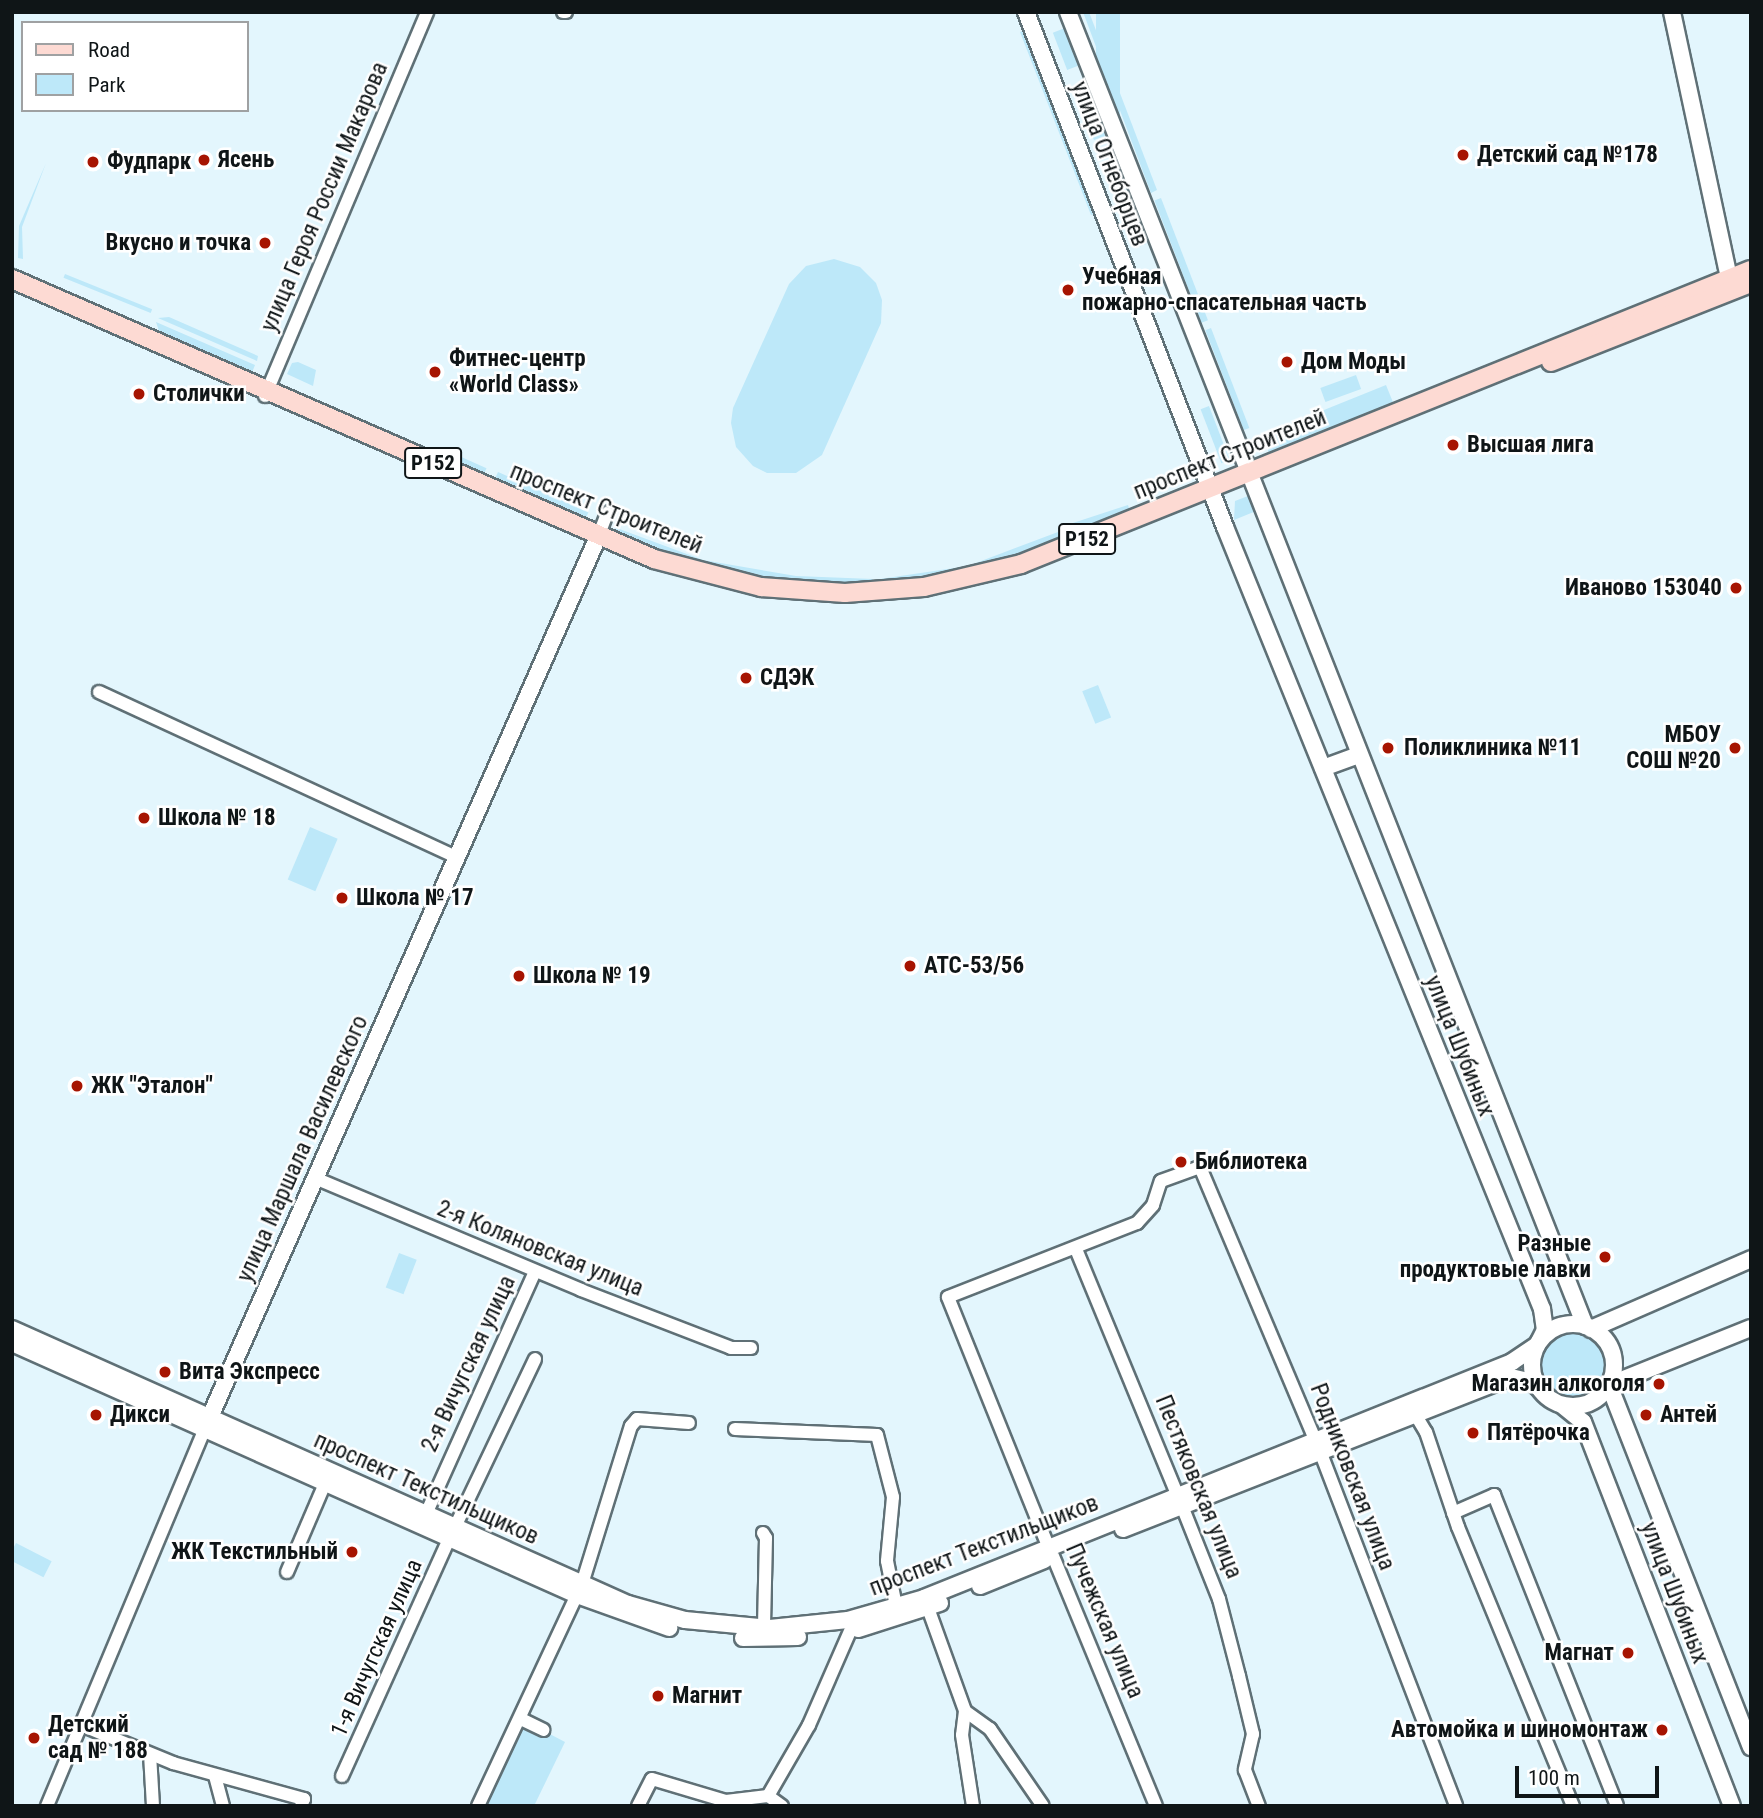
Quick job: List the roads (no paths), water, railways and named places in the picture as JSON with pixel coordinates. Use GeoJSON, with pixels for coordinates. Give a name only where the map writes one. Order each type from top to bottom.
{"type":"FeatureCollection","features":[{"type":"Feature","properties":{"kind":"main road","name":"улица Огнеборцев"},"geometry":{"type":"LineString","coordinates":[[1026,12],[1212,494]]}},
{"type":"Feature","properties":{"kind":"main road","name":"улица Огнеборцев"},"geometry":{"type":"LineString","coordinates":[[1068,12],[1249,479]]}},
{"type":"Feature","properties":{"kind":"main road"},"geometry":{"type":"LineString","coordinates":[[1672,12],[1730,285]]}},
{"type":"Feature","properties":{"kind":"main road","name":"проспект Строителей"},"geometry":{"type":"LineString","coordinates":[[12,279],[596,542],[761,587],[834,592],[901,590],[960,581],[1021,565],[1212,494],[1730,285],[1751,270]]}},
{"type":"Feature","properties":{"kind":"main road","name":"проспект Строителей"},"geometry":{"type":"LineString","coordinates":[[1730,285],[1751,283]]}},
{"type":"Feature","properties":{"kind":"main road","name":"проспект Строителей"},"geometry":{"type":"LineString","coordinates":[[12,290],[266,393]]}},
{"type":"Feature","properties":{"kind":"main road","name":"улица Шубиных"},"geometry":{"type":"LineString","coordinates":[[1249,479],[1588,1328]]}},
{"type":"Feature","properties":{"kind":"main road","name":"улица Шубиных"},"geometry":{"type":"LineString","coordinates":[[1212,494],[1542,1310],[1545,1330],[1538,1344]]}},
{"type":"Feature","properties":{"kind":"main road","name":"улица Маршала Василевского"},"geometry":{"type":"LineString","coordinates":[[208,1423],[596,542]]}},
{"type":"Feature","properties":{"kind":"main road"},"geometry":{"type":"LineString","coordinates":[[1323,768],[1358,754]]}},
{"type":"Feature","properties":{"kind":"main road"},"geometry":{"type":"LineString","coordinates":[[1751,1259],[1588,1328],[1556,1328],[1538,1344],[1533,1372],[1540,1389],[1562,1405],[1591,1402],[1609,1385],[1751,1328]]}},
{"type":"Feature","properties":{"kind":"main road"},"geometry":{"type":"LineString","coordinates":[[1588,1328],[1611,1350],[1614,1365],[1609,1385]]}},
{"type":"Feature","properties":{"kind":"main road","name":"проспект Текстильщиков"},"geometry":{"type":"LineString","coordinates":[[12,1329],[326,1481],[453,1532],[649,1623],[706,1634],[769,1639],[849,1626],[926,1603],[1318,1446],[1512,1362],[1538,1344]]}},
{"type":"Feature","properties":{"kind":"main road","name":"проспект Текстильщиков"},"geometry":{"type":"LineString","coordinates":[[12,1343],[426,1514],[453,1532]]}},
{"type":"Feature","properties":{"kind":"main road","name":"проспект Текстильщиков"},"geometry":{"type":"LineString","coordinates":[[1318,1446],[1415,1414],[1511,1377],[1532,1382],[1540,1389]]}},
{"type":"Feature","properties":{"kind":"main road","name":"улица Шубиных"},"geometry":{"type":"LineString","coordinates":[[1609,1385],[1751,1747]]}},
{"type":"Feature","properties":{"kind":"main road","name":"улица Шубиных"},"geometry":{"type":"LineString","coordinates":[[1562,1405],[1583,1422],[1732,1806]]}},
{"type":"Feature","properties":{"kind":"main road","name":"проспект Текстильщиков"},"geometry":{"type":"LineString","coordinates":[[580,1589],[665,1617],[764,1627],[849,1626],[896,1606],[926,1603]]}},
{"type":"Feature","properties":{"kind":"street","name":"улица Героя России Макарова"},"geometry":{"type":"LineString","coordinates":[[266,393],[427,12]]}},
{"type":"Feature","properties":{"kind":"street","name":"улица Маршала Василевского"},"geometry":{"type":"LineString","coordinates":[[596,542],[607,513]]}},
{"type":"Feature","properties":{"kind":"street"},"geometry":{"type":"LineString","coordinates":[[99,692],[456,857]]}},
{"type":"Feature","properties":{"kind":"street","name":"Родниковская улица"},"geometry":{"type":"LineString","coordinates":[[1076,1249],[1137,1223],[1153,1205],[1161,1181],[1200,1167],[1318,1446],[1456,1806]]}},
{"type":"Feature","properties":{"kind":"street","name":"2-я Коляновская улица"},"geometry":{"type":"LineString","coordinates":[[315,1178],[535,1271],[730,1348],[751,1349]]}},
{"type":"Feature","properties":{"kind":"street","name":"Пучежская улица"},"geometry":{"type":"LineString","coordinates":[[1076,1249],[948,1297],[1156,1806]]}},
{"type":"Feature","properties":{"kind":"street","name":"Пестяковская улица"},"geometry":{"type":"LineString","coordinates":[[1076,1249],[1219,1599],[1250,1719],[1251,1749],[1245,1770],[1259,1806]]}},
{"type":"Feature","properties":{"kind":"street","name":"2-я Вичугская улица"},"geometry":{"type":"LineString","coordinates":[[426,1514],[535,1271]]}},
{"type":"Feature","properties":{"kind":"street","name":"1-я Вичугская улица"},"geometry":{"type":"LineString","coordinates":[[342,1776],[535,1359]]}},
{"type":"Feature","properties":{"kind":"street"},"geometry":{"type":"LineString","coordinates":[[1415,1414],[1426,1432],[1452,1513],[1573,1806]]}},
{"type":"Feature","properties":{"kind":"street"},"geometry":{"type":"LineString","coordinates":[[478,1806],[580,1589],[631,1426],[637,1419],[689,1423]]}},
{"type":"Feature","properties":{"kind":"street","name":"улица Маршала Василевского"},"geometry":{"type":"LineString","coordinates":[[47,1806],[208,1423]]}},
{"type":"Feature","properties":{"kind":"street"},"geometry":{"type":"LineString","coordinates":[[735,1429],[877,1435],[892,1497],[887,1561],[896,1606]]}},
{"type":"Feature","properties":{"kind":"street"},"geometry":{"type":"LineString","coordinates":[[287,1572],[326,1481]]}},
{"type":"Feature","properties":{"kind":"street"},"geometry":{"type":"LineString","coordinates":[[1452,1513],[1494,1495],[1617,1806]]}},
{"type":"Feature","properties":{"kind":"street"},"geometry":{"type":"LineString","coordinates":[[763,1533],[766,1538],[764,1627]]}},
{"type":"Feature","properties":{"kind":"street"},"geometry":{"type":"LineString","coordinates":[[926,1603],[965,1712],[962,1735],[973,1806]]}},
{"type":"Feature","properties":{"kind":"street"},"geometry":{"type":"LineString","coordinates":[[768,1796],[809,1725],[849,1626]]}},
{"type":"Feature","properties":{"kind":"street"},"geometry":{"type":"LineString","coordinates":[[965,1712],[990,1729],[1043,1806]]}},
{"type":"Feature","properties":{"kind":"street"},"geometry":{"type":"LineString","coordinates":[[521,1719],[544,1730]]}},
{"type":"Feature","properties":{"kind":"street"},"geometry":{"type":"LineString","coordinates":[[81,1725],[150,1754],[215,1776],[304,1800],[301,1806]]}},
{"type":"Feature","properties":{"kind":"street"},"geometry":{"type":"LineString","coordinates":[[150,1754],[153,1806]]}},
{"type":"Feature","properties":{"kind":"street"},"geometry":{"type":"LineString","coordinates":[[215,1776],[223,1806]]}},
{"type":"Feature","properties":{"kind":"street"},"geometry":{"type":"LineString","coordinates":[[638,1806],[652,1779],[726,1801],[768,1796],[782,1806]]}},
{"type":"Feature","properties":{"kind":"place","name":"Детский сад №178"},"geometry":{"type":"Point","coordinates":[1463,155]}},
{"type":"Feature","properties":{"kind":"place","name":"Ясень"},"geometry":{"type":"Point","coordinates":[204,160]}},
{"type":"Feature","properties":{"kind":"place","name":"Фудпарк"},"geometry":{"type":"Point","coordinates":[93,162]}},
{"type":"Feature","properties":{"kind":"place","name":"Вкусно и точка"},"geometry":{"type":"Point","coordinates":[265,243]}},
{"type":"Feature","properties":{"kind":"place","name":"Учебная пожарно-спасательная часть"},"geometry":{"type":"Point","coordinates":[1068,290]}},
{"type":"Feature","properties":{"kind":"place","name":"Дом Моды"},"geometry":{"type":"Point","coordinates":[1287,362]}},
{"type":"Feature","properties":{"kind":"place","name":"Фитнес-центр «World Class»"},"geometry":{"type":"Point","coordinates":[435,372]}},
{"type":"Feature","properties":{"kind":"place","name":"Столички"},"geometry":{"type":"Point","coordinates":[139,394]}},
{"type":"Feature","properties":{"kind":"place","name":"Высшая лига"},"geometry":{"type":"Point","coordinates":[1453,445]}},
{"type":"Feature","properties":{"kind":"place","name":"Иваново 153040"},"geometry":{"type":"Point","coordinates":[1736,588]}},
{"type":"Feature","properties":{"kind":"place","name":"СДЭК"},"geometry":{"type":"Point","coordinates":[746,678]}},
{"type":"Feature","properties":{"kind":"place","name":"Поликлиника №11"},"geometry":{"type":"Point","coordinates":[1388,748]}},
{"type":"Feature","properties":{"kind":"place","name":"МБОУ СОШ №20"},"geometry":{"type":"Point","coordinates":[1735,748]}},
{"type":"Feature","properties":{"kind":"place","name":"Школа № 18"},"geometry":{"type":"Point","coordinates":[144,818]}},
{"type":"Feature","properties":{"kind":"place","name":"Школа № 17"},"geometry":{"type":"Point","coordinates":[342,898]}},
{"type":"Feature","properties":{"kind":"place","name":"АТС-53/56"},"geometry":{"type":"Point","coordinates":[910,966]}},
{"type":"Feature","properties":{"kind":"place","name":"Школа № 19"},"geometry":{"type":"Point","coordinates":[519,976]}},
{"type":"Feature","properties":{"kind":"place","name":"ЖК \"Эталон\""},"geometry":{"type":"Point","coordinates":[77,1086]}},
{"type":"Feature","properties":{"kind":"place","name":"Библиотека"},"geometry":{"type":"Point","coordinates":[1181,1162]}},
{"type":"Feature","properties":{"kind":"place","name":"Разные продуктовые лавки"},"geometry":{"type":"Point","coordinates":[1605,1257]}},
{"type":"Feature","properties":{"kind":"place","name":"Вита Экспресс"},"geometry":{"type":"Point","coordinates":[165,1372]}},
{"type":"Feature","properties":{"kind":"place","name":"Магазин алкоголя"},"geometry":{"type":"Point","coordinates":[1659,1384]}},
{"type":"Feature","properties":{"kind":"place","name":"Дикси"},"geometry":{"type":"Point","coordinates":[96,1415]}},
{"type":"Feature","properties":{"kind":"place","name":"Антей"},"geometry":{"type":"Point","coordinates":[1646,1415]}},
{"type":"Feature","properties":{"kind":"place","name":"Пятёрочка"},"geometry":{"type":"Point","coordinates":[1473,1433]}},
{"type":"Feature","properties":{"kind":"place","name":"ЖК Текстильный"},"geometry":{"type":"Point","coordinates":[352,1552]}},
{"type":"Feature","properties":{"kind":"place","name":"Магнат"},"geometry":{"type":"Point","coordinates":[1628,1653]}},
{"type":"Feature","properties":{"kind":"place","name":"Магнит"},"geometry":{"type":"Point","coordinates":[658,1696]}},
{"type":"Feature","properties":{"kind":"place","name":"Автомойка и шиномонтаж"},"geometry":{"type":"Point","coordinates":[1662,1730]}},
{"type":"Feature","properties":{"kind":"place","name":"Детский сад № 188"},"geometry":{"type":"Point","coordinates":[34,1738]}}]}
